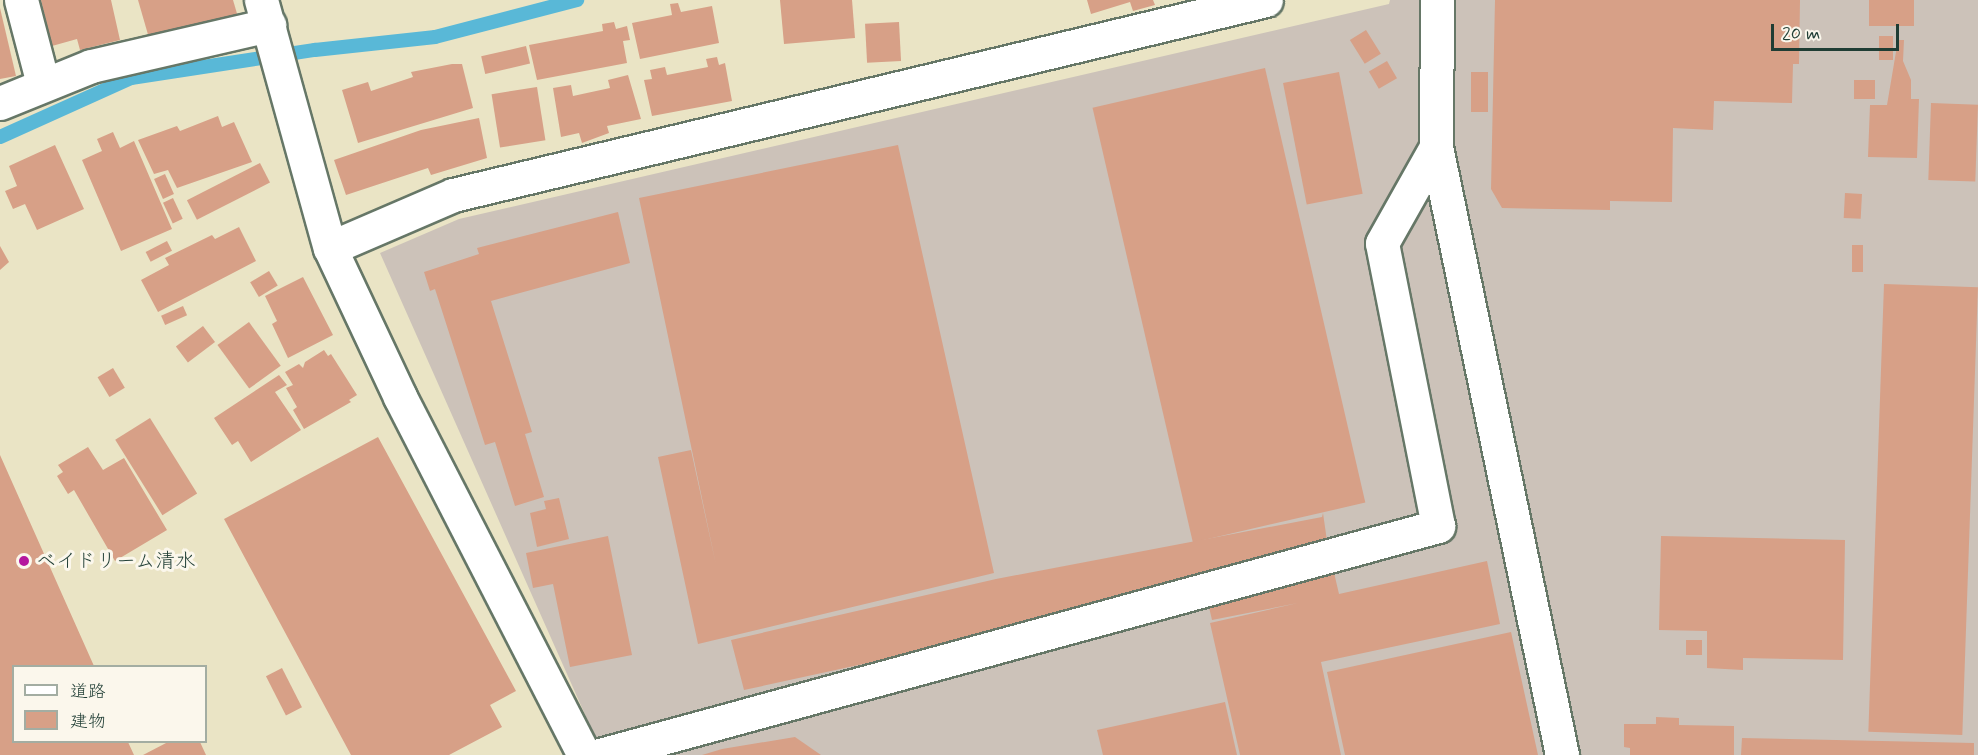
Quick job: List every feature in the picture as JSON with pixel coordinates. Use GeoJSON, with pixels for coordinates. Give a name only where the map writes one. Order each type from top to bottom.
{"type":"FeatureCollection","features":[{"type":"Feature","properties":{"kind":"street"},"geometry":{"type":"LineString","coordinates":[[21,0],[43,84]]}},
{"type":"Feature","properties":{"kind":"street"},"geometry":{"type":"LineString","coordinates":[[330,248],[453,195],[1266,0]]}},
{"type":"Feature","properties":{"kind":"street"},"geometry":{"type":"LineString","coordinates":[[1437,0],[1436,147],[1562,755]]}},
{"type":"Feature","properties":{"kind":"street"},"geometry":{"type":"LineString","coordinates":[[0,103],[91,66],[268,22],[282,83],[330,248],[400,397],[584,755]]}},
{"type":"Feature","properties":{"kind":"street"},"geometry":{"type":"LineString","coordinates":[[600,755],[1438,526],[1382,243],[1436,147]]}},
{"type":"Feature","properties":{"kind":"shaded area"},"geometry":{"type":"Polygon","coordinates":[[[1390,0],[1978,0],[1978,755],[603,755],[380,253],[459,219],[1389,4],[1390,0]]]}},
{"type":"Feature","properties":{"kind":"building"},"geometry":{"type":"Polygon","coordinates":[[[41,0],[111,0],[120,40],[80,50],[77,39],[52,46],[41,0]]]}},
{"type":"Feature","properties":{"kind":"building"},"geometry":{"type":"Polygon","coordinates":[[[138,0],[233,0],[238,17],[149,38],[138,0]]]}},
{"type":"Feature","properties":{"kind":"building"},"geometry":{"type":"Polygon","coordinates":[[[780,0],[852,0],[855,38],[784,44],[780,0]]]}},
{"type":"Feature","properties":{"kind":"building"},"geometry":{"type":"Polygon","coordinates":[[[1087,0],[1153,0],[1155,5],[1133,11],[1130,2],[1091,14],[1087,0]]]}},
{"type":"Feature","properties":{"kind":"building"},"geometry":{"type":"Polygon","coordinates":[[[1495,0],[1800,0],[1799,64],[1793,64],[1792,103],[1714,101],[1713,130],[1673,128],[1672,202],[1610,201],[1610,210],[1502,208],[1491,189],[1495,0]]]}},
{"type":"Feature","properties":{"kind":"building"},"geometry":{"type":"Polygon","coordinates":[[[1869,0],[1914,0],[1914,26],[1869,26],[1869,0]]]}},
{"type":"Feature","properties":{"kind":"building"},"geometry":{"type":"Polygon","coordinates":[[[678,3],[681,12],[712,6],[719,43],[640,59],[632,23],[672,15],[670,4],[678,3]]]}},
{"type":"Feature","properties":{"kind":"building"},"geometry":{"type":"Polygon","coordinates":[[[0,8],[16,76],[0,79],[0,8]]]}},
{"type":"Feature","properties":{"kind":"building"},"geometry":{"type":"Polygon","coordinates":[[[614,22],[616,29],[627,26],[630,40],[623,41],[627,63],[537,80],[529,45],[603,31],[602,24],[614,22]]]}},
{"type":"Feature","properties":{"kind":"building"},"geometry":{"type":"Polygon","coordinates":[[[899,22],[901,61],[867,63],[865,24],[899,22]]]}},
{"type":"Feature","properties":{"kind":"building"},"geometry":{"type":"Polygon","coordinates":[[[1366,30],[1381,54],[1365,64],[1350,40],[1366,30]]]}},
{"type":"Feature","properties":{"kind":"building"},"geometry":{"type":"Polygon","coordinates":[[[1879,36],[1893,36],[1893,60],[1879,60],[1879,36]]]}},
{"type":"Feature","properties":{"kind":"building"},"geometry":{"type":"Polygon","coordinates":[[[1898,40],[1904,40],[1903,61],[1911,80],[1911,99],[1919,99],[1917,158],[1868,157],[1870,105],[1887,105],[1898,40]]]}},
{"type":"Feature","properties":{"kind":"building"},"geometry":{"type":"Polygon","coordinates":[[[526,46],[530,64],[485,74],[481,56],[526,46]]]}},
{"type":"Feature","properties":{"kind":"building"},"geometry":{"type":"Polygon","coordinates":[[[717,57],[719,65],[725,63],[732,101],[652,116],[644,80],[652,79],[650,70],[665,67],[667,75],[708,67],[706,59],[717,57]]]}},
{"type":"Feature","properties":{"kind":"building"},"geometry":{"type":"Polygon","coordinates":[[[1387,61],[1397,78],[1379,89],[1369,72],[1387,61]]]}},
{"type":"Feature","properties":{"kind":"building"},"geometry":{"type":"Polygon","coordinates":[[[462,64],[473,108],[358,143],[342,90],[368,82],[371,91],[413,77],[411,72],[462,64]]]}},
{"type":"Feature","properties":{"kind":"building"},"geometry":{"type":"Polygon","coordinates":[[[1265,68],[1365,503],[1193,542],[1093,108],[1265,68]]]}},
{"type":"Feature","properties":{"kind":"building"},"geometry":{"type":"Polygon","coordinates":[[[1339,72],[1363,194],[1307,205],[1283,83],[1339,72]]]}},
{"type":"Feature","properties":{"kind":"building"},"geometry":{"type":"Polygon","coordinates":[[[1471,72],[1488,72],[1488,112],[1471,112],[1471,72]]]}},
{"type":"Feature","properties":{"kind":"building"},"geometry":{"type":"Polygon","coordinates":[[[628,75],[641,119],[607,126],[609,133],[582,143],[579,133],[561,137],[553,88],[571,85],[573,96],[610,88],[608,80],[628,75]]]}},
{"type":"Feature","properties":{"kind":"building"},"geometry":{"type":"Polygon","coordinates":[[[1854,80],[1875,80],[1875,99],[1854,99],[1854,80]]]}},
{"type":"Feature","properties":{"kind":"building"},"geometry":{"type":"Polygon","coordinates":[[[537,87],[545,140],[500,148],[492,94],[537,87]]]}},
{"type":"Feature","properties":{"kind":"building"},"geometry":{"type":"Polygon","coordinates":[[[1931,103],[1978,105],[1975,182],[1928,180],[1931,103]]]}},
{"type":"Feature","properties":{"kind":"building"},"geometry":{"type":"Polygon","coordinates":[[[218,116],[222,127],[234,122],[252,162],[177,188],[168,170],[154,174],[138,140],[177,126],[180,131],[218,116]]]}},
{"type":"Feature","properties":{"kind":"building"},"geometry":{"type":"Polygon","coordinates":[[[479,118],[487,158],[431,175],[428,168],[346,195],[334,160],[421,130],[479,118]]]}},
{"type":"Feature","properties":{"kind":"building"},"geometry":{"type":"Polygon","coordinates":[[[113,132],[120,148],[134,141],[172,229],[121,251],[82,160],[102,151],[97,139],[113,132]]]}},
{"type":"Feature","properties":{"kind":"building"},"geometry":{"type":"Polygon","coordinates":[[[55,145],[84,209],[37,230],[25,204],[13,209],[5,191],[17,186],[9,166],[55,145]]]}},
{"type":"Feature","properties":{"kind":"building"},"geometry":{"type":"Polygon","coordinates":[[[898,145],[994,573],[698,644],[658,457],[691,450],[716,565],[639,198],[898,145]]]}},
{"type":"Feature","properties":{"kind":"building"},"geometry":{"type":"Polygon","coordinates":[[[260,163],[270,183],[197,220],[187,200],[260,163]]]}},
{"type":"Feature","properties":{"kind":"building"},"geometry":{"type":"Polygon","coordinates":[[[165,174],[174,194],[163,199],[154,179],[165,174]]]}},
{"type":"Feature","properties":{"kind":"building"},"geometry":{"type":"Polygon","coordinates":[[[1845,193],[1862,194],[1861,219],[1844,218],[1845,193]]]}},
{"type":"Feature","properties":{"kind":"building"},"geometry":{"type":"Polygon","coordinates":[[[173,198],[183,219],[173,223],[163,203],[173,198]]]}},
{"type":"Feature","properties":{"kind":"building"},"geometry":{"type":"Polygon","coordinates":[[[618,212],[630,263],[491,301],[532,432],[525,434],[544,497],[515,506],[495,442],[485,445],[435,289],[430,291],[424,272],[479,254],[477,248],[618,212]]]}},
{"type":"Feature","properties":{"kind":"building"},"geometry":{"type":"Polygon","coordinates":[[[239,227],[256,261],[158,312],[141,280],[169,265],[165,258],[212,235],[215,239],[239,227]]]}},
{"type":"Feature","properties":{"kind":"building"},"geometry":{"type":"Polygon","coordinates":[[[167,241],[172,251],[151,262],[146,252],[167,241]]]}},
{"type":"Feature","properties":{"kind":"building"},"geometry":{"type":"Polygon","coordinates":[[[1852,245],[1863,245],[1863,272],[1852,272],[1852,245]]]}},
{"type":"Feature","properties":{"kind":"building"},"geometry":{"type":"Polygon","coordinates":[[[0,246],[9,262],[0,270],[0,246]]]}},
{"type":"Feature","properties":{"kind":"building"},"geometry":{"type":"Polygon","coordinates":[[[269,271],[278,286],[259,297],[250,282],[269,271]]]}},
{"type":"Feature","properties":{"kind":"building"},"geometry":{"type":"Polygon","coordinates":[[[303,277],[333,335],[288,358],[272,324],[277,321],[265,296],[303,277]]]}},
{"type":"Feature","properties":{"kind":"building"},"geometry":{"type":"Polygon","coordinates":[[[1884,284],[1978,287],[1962,735],[1868,732],[1884,284]]]}},
{"type":"Feature","properties":{"kind":"building"},"geometry":{"type":"Polygon","coordinates":[[[183,306],[187,315],[165,325],[161,316],[183,306]]]}},
{"type":"Feature","properties":{"kind":"building"},"geometry":{"type":"Polygon","coordinates":[[[249,322],[281,366],[249,389],[217,345],[249,322]]]}},
{"type":"Feature","properties":{"kind":"building"},"geometry":{"type":"Polygon","coordinates":[[[203,326],[215,342],[188,362],[176,346],[203,326]]]}},
{"type":"Feature","properties":{"kind":"building"},"geometry":{"type":"Polygon","coordinates":[[[324,350],[328,356],[331,354],[357,395],[349,400],[351,402],[304,429],[293,410],[297,407],[286,388],[293,385],[285,372],[299,364],[303,368],[305,362],[324,350]]]}},
{"type":"Feature","properties":{"kind":"building"},"geometry":{"type":"Polygon","coordinates":[[[113,368],[125,388],[109,397],[98,377],[113,368]]]}},
{"type":"Feature","properties":{"kind":"building"},"geometry":{"type":"Polygon","coordinates":[[[279,375],[287,385],[275,392],[301,430],[251,462],[238,441],[232,445],[214,418],[279,375]]]}},
{"type":"Feature","properties":{"kind":"building"},"geometry":{"type":"Polygon","coordinates":[[[150,418],[197,493],[162,515],[115,440],[150,418]]]}},
{"type":"Feature","properties":{"kind":"building"},"geometry":{"type":"Polygon","coordinates":[[[378,437],[516,691],[490,705],[502,727],[449,755],[351,755],[224,519],[378,437]]]}},
{"type":"Feature","properties":{"kind":"building"},"geometry":{"type":"Polygon","coordinates":[[[88,447],[103,470],[124,458],[167,530],[115,561],[74,490],[68,494],[57,476],[63,472],[58,465],[88,447]]]}},
{"type":"Feature","properties":{"kind":"building","name":"ベイドリーム清水"},"geometry":{"type":"Polygon","coordinates":[[[0,455],[94,665],[12,665],[12,743],[128,743],[134,755],[0,755],[0,455]]]}},
{"type":"Feature","properties":{"kind":"building"},"geometry":{"type":"Polygon","coordinates":[[[559,498],[569,539],[537,547],[530,513],[546,509],[544,501],[559,498]]]}},
{"type":"Feature","properties":{"kind":"building"},"geometry":{"type":"Polygon","coordinates":[[[1323,513],[1330,562],[744,690],[731,640],[996,579],[1322,517],[1323,513]]]}},
{"type":"Feature","properties":{"kind":"building"},"geometry":{"type":"Polygon","coordinates":[[[608,536],[632,655],[570,667],[553,584],[533,588],[526,553],[608,536]]]}},
{"type":"Feature","properties":{"kind":"building"},"geometry":{"type":"Polygon","coordinates":[[[1661,536],[1845,540],[1843,660],[1743,658],[1743,670],[1707,668],[1707,631],[1659,630],[1661,536]]]}},
{"type":"Feature","properties":{"kind":"building"},"geometry":{"type":"Polygon","coordinates":[[[1487,561],[1500,624],[1321,662],[1341,755],[1240,755],[1210,623],[1298,603],[1212,620],[1205,590],[1332,564],[1339,594],[1487,561]]]}},
{"type":"Feature","properties":{"kind":"building"},"geometry":{"type":"Polygon","coordinates":[[[1511,632],[1538,755],[1345,755],[1327,672],[1511,632]]]}},
{"type":"Feature","properties":{"kind":"building"},"geometry":{"type":"Polygon","coordinates":[[[1686,640],[1702,640],[1702,655],[1686,655],[1686,640]]]}},
{"type":"Feature","properties":{"kind":"building"},"geometry":{"type":"Polygon","coordinates":[[[282,668],[302,707],[286,715],[266,676],[282,668]]]}},
{"type":"Feature","properties":{"kind":"building"},"geometry":{"type":"Polygon","coordinates":[[[1225,702],[1237,755],[1103,755],[1097,730],[1225,702]]]}},
{"type":"Feature","properties":{"kind":"building"},"geometry":{"type":"Polygon","coordinates":[[[1656,717],[1679,718],[1679,725],[1734,726],[1734,755],[1630,755],[1630,748],[1624,747],[1624,724],[1656,724],[1656,717]]]}},
{"type":"Feature","properties":{"kind":"building"},"geometry":{"type":"Polygon","coordinates":[[[795,737],[821,755],[702,755],[722,749],[795,737]]]}},
{"type":"Feature","properties":{"kind":"building"},"geometry":{"type":"Polygon","coordinates":[[[1742,738],[1974,743],[1974,755],[1741,755],[1742,738]]]}},
{"type":"Feature","properties":{"kind":"building"},"geometry":{"type":"Polygon","coordinates":[[[166,743],[200,743],[206,755],[143,755],[166,743]]]}},
{"type":"Feature","properties":{"kind":"waterway"},"geometry":{"type":"LineString","coordinates":[[0,137],[131,78],[315,50],[435,37],[577,0]]}},
{"type":"Feature","properties":{"kind":"place","name":"ベイドリーム清水"},"geometry":{"type":"Point","coordinates":[24,561]}}]}
